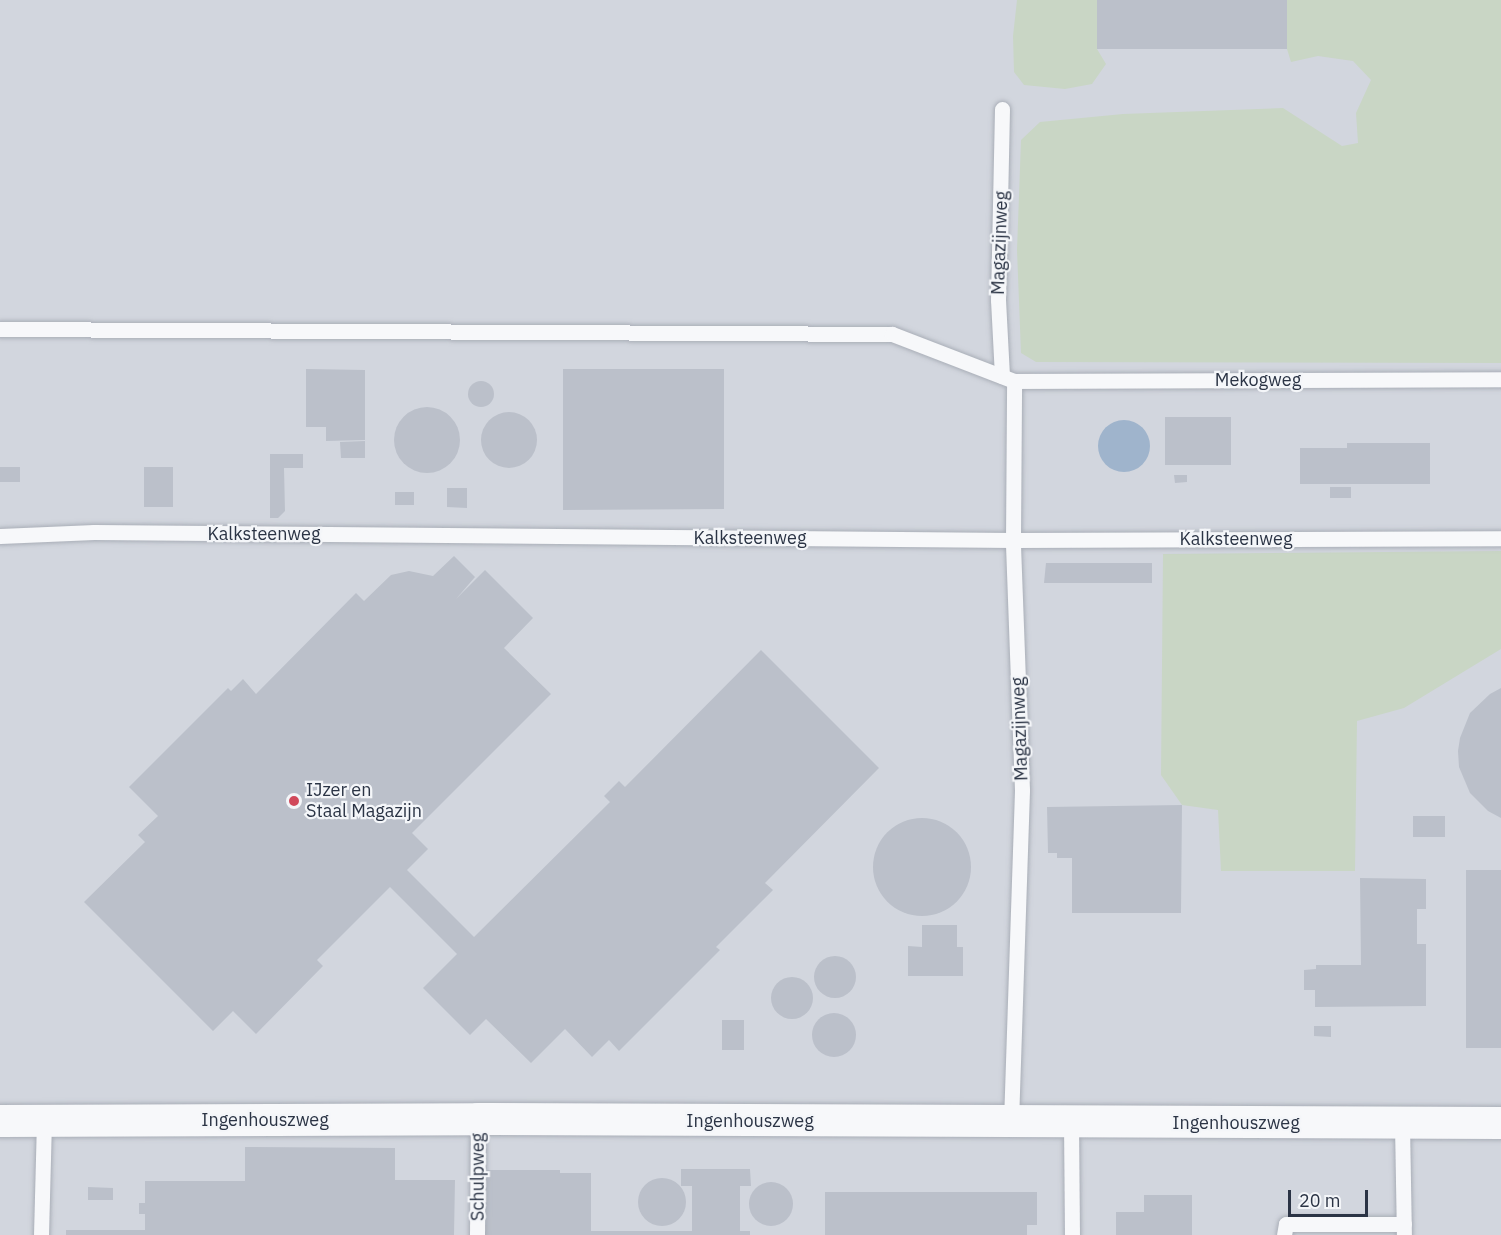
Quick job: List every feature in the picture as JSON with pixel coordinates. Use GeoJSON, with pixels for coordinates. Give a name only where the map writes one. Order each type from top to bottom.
{"type":"FeatureCollection","features":[{"type":"Feature","properties":{"kind":"street","name":"Ingenhouszweg"},"geometry":{"type":"LineString","coordinates":[[0,1120],[478,1119],[1501,1123]]}},
{"type":"Feature","properties":{"kind":"lane","name":"Magazijnweg"},"geometry":{"type":"LineString","coordinates":[[1002,109],[998,310],[1008,378],[1022,790],[1011,1122]]}},
{"type":"Feature","properties":{"kind":"lane"},"geometry":{"type":"LineString","coordinates":[[0,329],[892,334],[1008,378]]}},
{"type":"Feature","properties":{"kind":"lane","name":"Mekogweg"},"geometry":{"type":"LineString","coordinates":[[1008,378],[1501,379]]}},
{"type":"Feature","properties":{"kind":"lane","name":"Kalksteenweg"},"geometry":{"type":"LineString","coordinates":[[0,536],[94,532],[1013,540],[1501,538]]}},
{"type":"Feature","properties":{"kind":"lane","name":"Schulpweg"},"geometry":{"type":"LineString","coordinates":[[477,1235],[478,1119]]}},
{"type":"Feature","properties":{"kind":"lane"},"geometry":{"type":"LineString","coordinates":[[41,1235],[44,1121]]}},
{"type":"Feature","properties":{"kind":"lane"},"geometry":{"type":"LineString","coordinates":[[1071,1122],[1072,1235]]}},
{"type":"Feature","properties":{"kind":"lane"},"geometry":{"type":"LineString","coordinates":[[1284,1235],[1286,1224],[1404,1230],[1402,1124]]}},
{"type":"Feature","properties":{"kind":"shaded area"},"geometry":{"type":"Polygon","coordinates":[[[0,0],[1501,0],[1501,1235],[0,1235],[0,0]]]}},
{"type":"Feature","properties":{"kind":"green space"},"geometry":{"type":"Polygon","coordinates":[[[1017,0],[1097,0],[1097,49],[1106,64],[1092,84],[1065,89],[1024,85],[1014,72],[1013,36],[1017,0]]]}},
{"type":"Feature","properties":{"kind":"green space"},"geometry":{"type":"Polygon","coordinates":[[[1287,0],[1501,0],[1501,363],[1036,362],[1021,353],[1017,250],[1021,140],[1040,122],[1123,114],[1283,108],[1342,146],[1358,143],[1356,113],[1371,80],[1353,61],[1318,56],[1291,62],[1287,49],[1287,0]]]}},
{"type":"Feature","properties":{"kind":"green space"},"geometry":{"type":"Polygon","coordinates":[[[1501,551],[1501,649],[1404,708],[1357,721],[1355,871],[1221,871],[1218,810],[1182,805],[1161,775],[1163,554],[1501,551]]]}},
{"type":"Feature","properties":{"kind":"water"},"geometry":{"type":"Polygon","coordinates":[[[1124,420],[1134,422],[1142,428],[1148,436],[1150,446],[1148,456],[1142,464],[1134,470],[1124,472],[1114,470],[1106,464],[1100,456],[1098,446],[1100,436],[1106,428],[1114,422],[1124,420]]]}},
{"type":"Feature","properties":{"kind":"building"},"geometry":{"type":"Polygon","coordinates":[[[1097,0],[1287,0],[1287,49],[1097,49],[1097,0]]]}},
{"type":"Feature","properties":{"kind":"building"},"geometry":{"type":"Polygon","coordinates":[[[306,369],[365,370],[365,440],[326,441],[326,427],[306,427],[306,369]]]}},
{"type":"Feature","properties":{"kind":"building"},"geometry":{"type":"Polygon","coordinates":[[[563,369],[724,369],[724,509],[563,510],[563,369]]]}},
{"type":"Feature","properties":{"kind":"building"},"geometry":{"type":"Polygon","coordinates":[[[481,381],[490,385],[494,394],[490,403],[481,407],[472,403],[468,394],[472,385],[481,381]]]}},
{"type":"Feature","properties":{"kind":"building"},"geometry":{"type":"Polygon","coordinates":[[[427,407],[440,410],[450,417],[457,427],[460,440],[457,453],[450,463],[440,470],[427,473],[414,470],[404,463],[397,453],[394,440],[397,427],[404,417],[414,410],[427,407]]]}},
{"type":"Feature","properties":{"kind":"building"},"geometry":{"type":"Polygon","coordinates":[[[503,412],[515,412],[525,416],[533,424],[537,440],[533,456],[525,464],[515,468],[503,468],[493,464],[485,456],[481,446],[481,434],[485,424],[493,416],[503,412]]]}},
{"type":"Feature","properties":{"kind":"building"},"geometry":{"type":"Polygon","coordinates":[[[1165,417],[1231,417],[1231,465],[1165,465],[1165,417]]]}},
{"type":"Feature","properties":{"kind":"building"},"geometry":{"type":"Polygon","coordinates":[[[365,441],[365,458],[341,458],[340,442],[365,441]]]}},
{"type":"Feature","properties":{"kind":"building"},"geometry":{"type":"Polygon","coordinates":[[[1347,443],[1430,443],[1430,484],[1300,484],[1300,448],[1347,448],[1347,443]]]}},
{"type":"Feature","properties":{"kind":"building"},"geometry":{"type":"Polygon","coordinates":[[[270,454],[303,454],[303,468],[284,468],[285,511],[278,518],[270,518],[270,454]]]}},
{"type":"Feature","properties":{"kind":"building"},"geometry":{"type":"Polygon","coordinates":[[[0,467],[20,467],[20,482],[0,482],[0,467]]]}},
{"type":"Feature","properties":{"kind":"building"},"geometry":{"type":"Polygon","coordinates":[[[144,467],[173,467],[173,507],[144,507],[144,467]]]}},
{"type":"Feature","properties":{"kind":"building"},"geometry":{"type":"Polygon","coordinates":[[[1174,475],[1187,475],[1187,482],[1175,483],[1174,475]]]}},
{"type":"Feature","properties":{"kind":"building"},"geometry":{"type":"Polygon","coordinates":[[[1330,487],[1351,487],[1351,498],[1330,498],[1330,487]]]}},
{"type":"Feature","properties":{"kind":"building"},"geometry":{"type":"Polygon","coordinates":[[[447,488],[467,488],[467,508],[447,507],[447,488]]]}},
{"type":"Feature","properties":{"kind":"building"},"geometry":{"type":"Polygon","coordinates":[[[395,492],[414,492],[414,505],[395,505],[395,492]]]}},
{"type":"Feature","properties":{"kind":"building"},"geometry":{"type":"Polygon","coordinates":[[[454,556],[475,577],[456,599],[485,570],[533,618],[504,648],[551,694],[412,833],[428,849],[407,870],[474,937],[610,802],[604,796],[619,781],[625,787],[761,650],[879,768],[765,883],[773,890],[716,947],[720,950],[619,1051],[609,1040],[592,1057],[565,1029],[531,1063],[486,1019],[470,1035],[423,988],[457,954],[390,887],[317,960],[323,966],[256,1034],[233,1011],[213,1031],[84,902],[145,842],[138,835],[158,816],[129,787],[228,688],[231,691],[243,679],[256,694],[356,593],[364,601],[391,575],[409,571],[433,576],[454,556]]]}},
{"type":"Feature","properties":{"kind":"building"},"geometry":{"type":"Polygon","coordinates":[[[1046,563],[1152,563],[1152,583],[1044,583],[1046,563]]]}},
{"type":"Feature","properties":{"kind":"building"},"geometry":{"type":"Polygon","coordinates":[[[1501,688],[1501,818],[1488,811],[1470,793],[1459,767],[1458,751],[1460,738],[1470,713],[1490,694],[1501,688]]]}},
{"type":"Feature","properties":{"kind":"building"},"geometry":{"type":"Polygon","coordinates":[[[1182,805],[1181,913],[1072,913],[1072,858],[1057,858],[1057,853],[1048,853],[1047,807],[1182,805]]]}},
{"type":"Feature","properties":{"kind":"building"},"geometry":{"type":"Polygon","coordinates":[[[1413,816],[1445,816],[1445,837],[1413,837],[1413,816]]]}},
{"type":"Feature","properties":{"kind":"building"},"geometry":{"type":"Polygon","coordinates":[[[922,818],[941,822],[957,832],[967,848],[971,867],[967,886],[957,902],[941,912],[922,916],[903,912],[887,902],[877,886],[873,867],[877,848],[887,832],[903,822],[922,818]]]}},
{"type":"Feature","properties":{"kind":"building"},"geometry":{"type":"Polygon","coordinates":[[[1466,870],[1501,870],[1501,1048],[1466,1048],[1466,870]]]}},
{"type":"Feature","properties":{"kind":"building"},"geometry":{"type":"Polygon","coordinates":[[[1360,878],[1426,879],[1426,909],[1417,909],[1417,944],[1426,944],[1426,1006],[1315,1007],[1315,990],[1304,990],[1304,970],[1316,969],[1316,965],[1361,965],[1360,878]]]}},
{"type":"Feature","properties":{"kind":"building"},"geometry":{"type":"Polygon","coordinates":[[[922,925],[957,925],[957,947],[963,947],[963,976],[908,976],[908,946],[922,947],[922,925]]]}},
{"type":"Feature","properties":{"kind":"building"},"geometry":{"type":"Polygon","coordinates":[[[835,956],[843,957],[850,962],[855,969],[855,985],[850,992],[843,997],[835,998],[827,997],[820,992],[815,985],[814,977],[815,969],[820,962],[827,957],[835,956]]]}},
{"type":"Feature","properties":{"kind":"building"},"geometry":{"type":"Polygon","coordinates":[[[792,977],[807,983],[813,998],[807,1013],[792,1019],[777,1013],[771,998],[777,983],[792,977]]]}},
{"type":"Feature","properties":{"kind":"building"},"geometry":{"type":"Polygon","coordinates":[[[834,1013],[849,1020],[856,1035],[849,1050],[834,1057],[819,1050],[812,1035],[819,1020],[834,1013]]]}},
{"type":"Feature","properties":{"kind":"building"},"geometry":{"type":"Polygon","coordinates":[[[722,1020],[744,1020],[744,1050],[722,1050],[722,1020]]]}},
{"type":"Feature","properties":{"kind":"building"},"geometry":{"type":"Polygon","coordinates":[[[1314,1026],[1331,1026],[1331,1037],[1314,1036],[1314,1026]]]}},
{"type":"Feature","properties":{"kind":"building"},"geometry":{"type":"Polygon","coordinates":[[[245,1147],[395,1148],[395,1180],[455,1180],[454,1235],[66,1235],[66,1230],[145,1230],[145,1214],[139,1214],[139,1203],[145,1203],[145,1181],[245,1181],[245,1147]]]}},
{"type":"Feature","properties":{"kind":"building"},"geometry":{"type":"Polygon","coordinates":[[[681,1169],[750,1169],[751,1186],[740,1186],[740,1231],[750,1231],[750,1235],[485,1235],[485,1170],[560,1170],[560,1173],[591,1173],[591,1231],[692,1231],[692,1186],[681,1186],[681,1169]]]}},
{"type":"Feature","properties":{"kind":"building"},"geometry":{"type":"Polygon","coordinates":[[[657,1178],[667,1178],[679,1185],[686,1197],[686,1207],[679,1219],[667,1226],[657,1226],[642,1215],[638,1207],[638,1197],[649,1182],[657,1178]]]}},
{"type":"Feature","properties":{"kind":"building"},"geometry":{"type":"Polygon","coordinates":[[[771,1182],[786,1189],[793,1204],[786,1219],[771,1226],[756,1219],[749,1204],[756,1189],[771,1182]]]}},
{"type":"Feature","properties":{"kind":"building"},"geometry":{"type":"Polygon","coordinates":[[[88,1187],[113,1188],[113,1200],[88,1200],[88,1187]]]}},
{"type":"Feature","properties":{"kind":"building"},"geometry":{"type":"Polygon","coordinates":[[[825,1192],[1037,1192],[1037,1225],[1027,1225],[1027,1235],[825,1235],[825,1192]]]}},
{"type":"Feature","properties":{"kind":"building"},"geometry":{"type":"Polygon","coordinates":[[[1144,1195],[1192,1195],[1192,1235],[1116,1235],[1116,1212],[1144,1212],[1144,1195]]]}},
{"type":"Feature","properties":{"kind":"place","name":"IJzer en Staal Magazijn"},"geometry":{"type":"Point","coordinates":[294,801]}}]}
